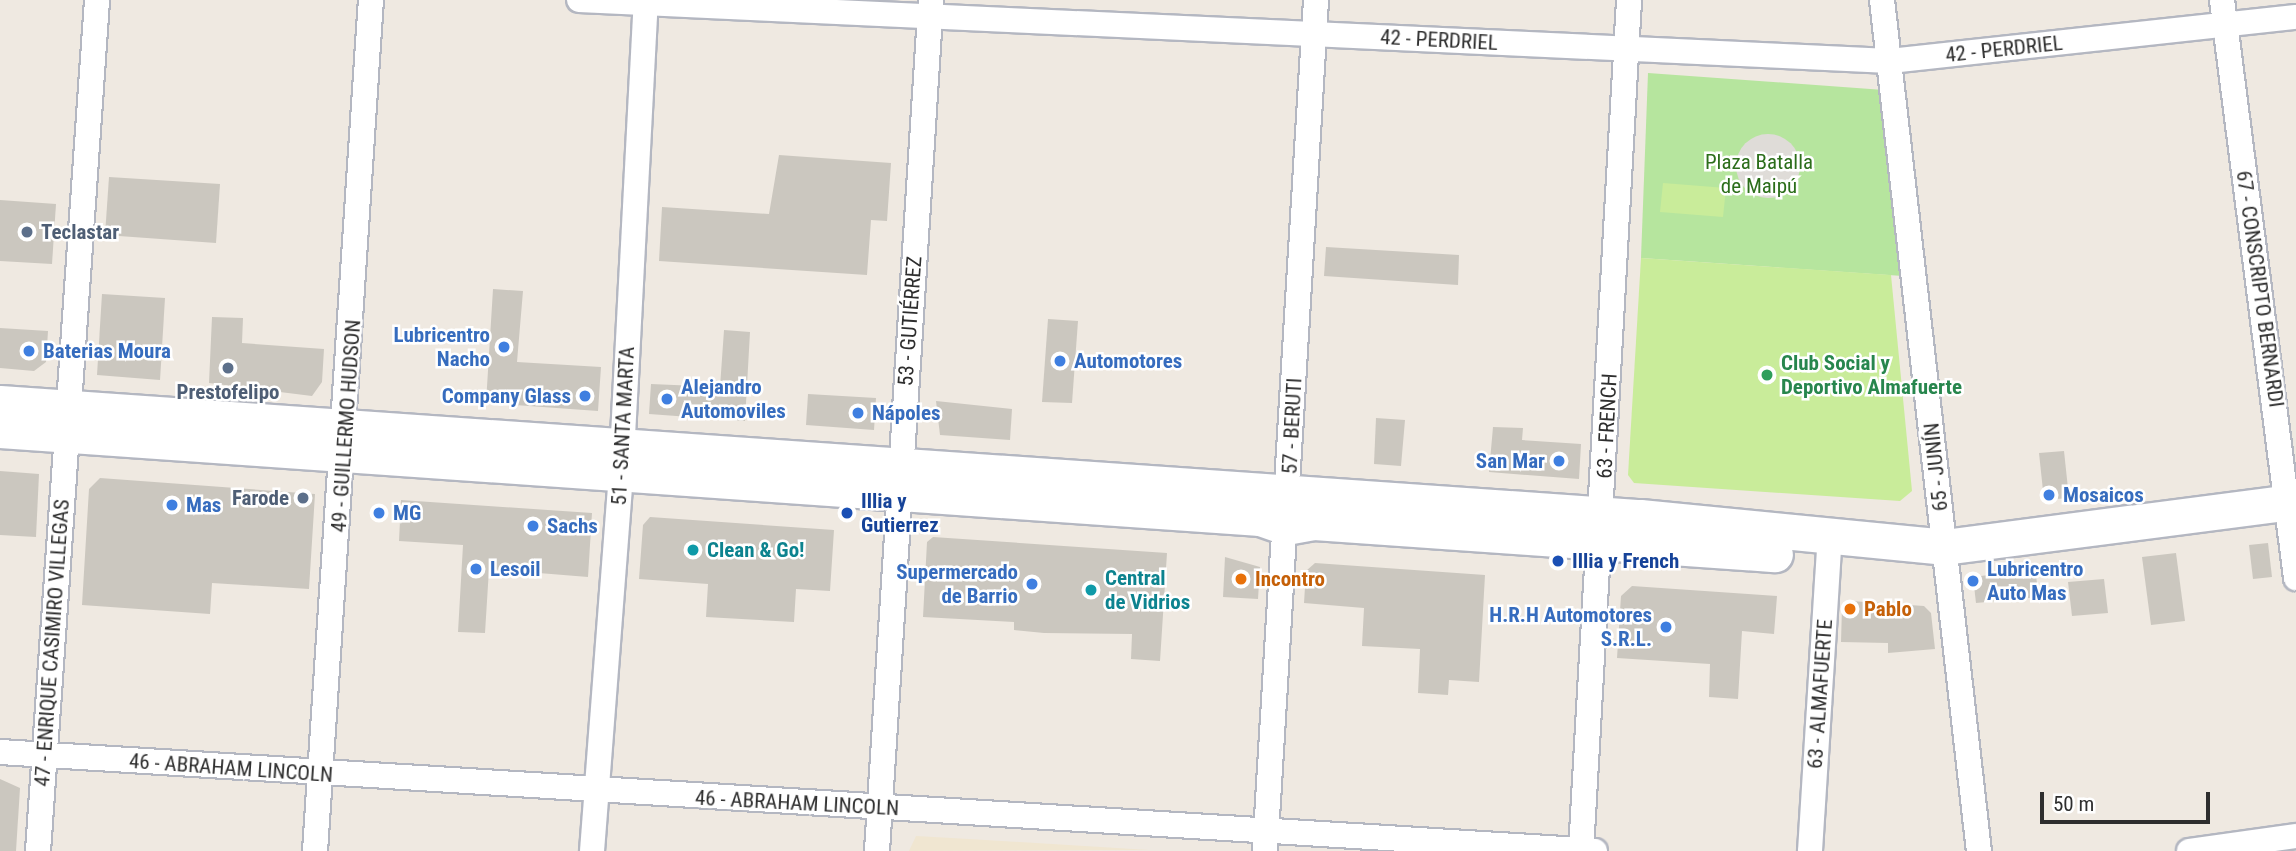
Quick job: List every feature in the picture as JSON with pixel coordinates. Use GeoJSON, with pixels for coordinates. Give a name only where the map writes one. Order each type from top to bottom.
{"type":"FeatureCollection","features":[{"type":"Feature","properties":{"kind":"main road"},"geometry":{"type":"LineString","coordinates":[[0,403],[66,421],[900,479],[1260,518],[1288,510],[1314,522],[1601,528],[1829,547],[1944,547],[2292,501]]}},
{"type":"Feature","properties":{"kind":"main road"},"geometry":{"type":"LineString","coordinates":[[0,430],[66,421]]}},
{"type":"Feature","properties":{"kind":"street","name":"47 - ENRIQUE CASIMIRO VILLEGAS"},"geometry":{"type":"LineString","coordinates":[[38,851],[97,0]]}},
{"type":"Feature","properties":{"kind":"street","name":"49 - GUILLERMO HUDSON"},"geometry":{"type":"LineString","coordinates":[[315,851],[346,441],[371,0]]}},
{"type":"Feature","properties":{"kind":"street","name":"42 - PERDRIEL"},"geometry":{"type":"LineString","coordinates":[[579,0],[930,9],[1626,50],[1890,61],[2296,17]]}},
{"type":"Feature","properties":{"kind":"street","name":"57 - BERUTI"},"geometry":{"type":"LineString","coordinates":[[1265,842],[1288,510],[1316,0]]}},
{"type":"Feature","properties":{"kind":"street","name":"63 - FRENCH"},"geometry":{"type":"LineString","coordinates":[[1586,851],[1629,0]]}},
{"type":"Feature","properties":{"kind":"street","name":"65 - JUNÍN"},"geometry":{"type":"LineString","coordinates":[[1882,0],[1979,851]]}},
{"type":"Feature","properties":{"kind":"street","name":"67 - CONSCRIPTO BERNARDI"},"geometry":{"type":"LineString","coordinates":[[2222,0],[2292,501],[2296,578]]}},
{"type":"Feature","properties":{"kind":"street","name":"51 - SANTA MARTA"},"geometry":{"type":"LineString","coordinates":[[592,851],[621,460],[646,2]]}},
{"type":"Feature","properties":{"kind":"street","name":"53 - GUTIÉRREZ"},"geometry":{"type":"LineString","coordinates":[[877,851],[930,9]]}},
{"type":"Feature","properties":{"kind":"street","name":"63 - ALMAFUERTE"},"geometry":{"type":"LineString","coordinates":[[1810,851],[1829,547]]}},
{"type":"Feature","properties":{"kind":"street","name":"46 - ABRAHAM LINCOLN"},"geometry":{"type":"LineString","coordinates":[[0,752],[595,792],[880,807],[1265,842],[1586,851]]}},
{"type":"Feature","properties":{"kind":"street"},"geometry":{"type":"LineString","coordinates":[[2189,851],[2296,836]]}},
{"type":"Feature","properties":{"kind":"shaded area"},"geometry":{"type":"Polygon","coordinates":[[[1762,134],[1774,134],[1791,143],[1798,154],[1798,178],[1791,189],[1774,198],[1762,198],[1750,193],[1741,184],[1736,172],[1736,160],[1741,148],[1750,139],[1762,134]]]}},
{"type":"Feature","properties":{"kind":"shaded area"},"geometry":{"type":"Polygon","coordinates":[[[916,836],[969,839],[1149,850],[909,851],[916,836]]]}},
{"type":"Feature","properties":{"kind":"green space","name":"Plaza Batalla de Maipú"},"geometry":{"type":"Polygon","coordinates":[[[1648,73],[1884,90],[1903,276],[1641,258],[1648,73]]]}},
{"type":"Feature","properties":{"kind":"green space"},"geometry":{"type":"Polygon","coordinates":[[[1663,183],[1726,188],[1723,217],[1660,212],[1663,183]]]}},
{"type":"Feature","properties":{"kind":"green space","name":"Club Social y Deportivo Almafuerte"},"geometry":{"type":"Polygon","coordinates":[[[1641,258],[1891,275],[1912,491],[1900,501],[1634,483],[1628,475],[1641,258]]]}},
{"type":"Feature","properties":{"kind":"building"},"geometry":{"type":"Polygon","coordinates":[[[779,155],[891,163],[887,221],[871,220],[867,275],[659,261],[662,207],[769,214],[779,155]]]}},
{"type":"Feature","properties":{"kind":"building"},"geometry":{"type":"Polygon","coordinates":[[[109,177],[220,184],[216,243],[105,235],[109,177]]]}},
{"type":"Feature","properties":{"kind":"building","name":"Teclastar"},"geometry":{"type":"Polygon","coordinates":[[[0,200],[56,204],[52,264],[0,261],[0,200]]]}},
{"type":"Feature","properties":{"kind":"building"},"geometry":{"type":"Polygon","coordinates":[[[1326,247],[1459,255],[1458,285],[1324,276],[1326,247]]]}},
{"type":"Feature","properties":{"kind":"building"},"geometry":{"type":"Polygon","coordinates":[[[493,289],[523,291],[517,362],[601,367],[598,411],[486,403],[493,289]]]}},
{"type":"Feature","properties":{"kind":"building"},"geometry":{"type":"Polygon","coordinates":[[[102,294],[165,298],[160,380],[97,375],[102,294]]]}},
{"type":"Feature","properties":{"kind":"building"},"geometry":{"type":"Polygon","coordinates":[[[212,317],[243,318],[242,343],[324,349],[322,382],[312,396],[209,383],[212,317]]]}},
{"type":"Feature","properties":{"kind":"building","name":"Automotores"},"geometry":{"type":"Polygon","coordinates":[[[1048,319],[1078,321],[1072,403],[1042,402],[1048,319]]]}},
{"type":"Feature","properties":{"kind":"building"},"geometry":{"type":"Polygon","coordinates":[[[0,328],[48,331],[46,362],[34,371],[0,368],[0,328]]]}},
{"type":"Feature","properties":{"kind":"building"},"geometry":{"type":"Polygon","coordinates":[[[724,330],[750,332],[745,421],[649,414],[651,384],[720,387],[724,330]]]}},
{"type":"Feature","properties":{"kind":"building"},"geometry":{"type":"Polygon","coordinates":[[[808,394],[876,398],[874,430],[806,425],[808,394]]]}},
{"type":"Feature","properties":{"kind":"building"},"geometry":{"type":"Polygon","coordinates":[[[936,401],[1012,409],[1010,440],[940,435],[936,401]]]}},
{"type":"Feature","properties":{"kind":"building"},"geometry":{"type":"Polygon","coordinates":[[[1376,418],[1405,420],[1401,466],[1374,464],[1376,418]]]}},
{"type":"Feature","properties":{"kind":"building"},"geometry":{"type":"Polygon","coordinates":[[[1493,427],[1523,428],[1522,440],[1581,444],[1579,479],[1489,472],[1493,427]]]}},
{"type":"Feature","properties":{"kind":"building"},"geometry":{"type":"Polygon","coordinates":[[[2064,451],[2069,498],[2044,500],[2039,453],[2064,451]]]}},
{"type":"Feature","properties":{"kind":"building"},"geometry":{"type":"Polygon","coordinates":[[[0,471],[39,474],[36,537],[0,535],[0,471]]]}},
{"type":"Feature","properties":{"kind":"building"},"geometry":{"type":"Polygon","coordinates":[[[100,478],[315,494],[309,589],[212,583],[210,614],[82,605],[89,489],[100,478]]]}},
{"type":"Feature","properties":{"kind":"building"},"geometry":{"type":"Polygon","coordinates":[[[401,500],[592,513],[588,577],[489,569],[485,633],[458,632],[463,545],[399,541],[401,500]]]}},
{"type":"Feature","properties":{"kind":"building"},"geometry":{"type":"Polygon","coordinates":[[[650,517],[834,530],[830,591],[796,589],[794,622],[706,617],[708,584],[639,579],[643,525],[650,517]]]}},
{"type":"Feature","properties":{"kind":"building"},"geometry":{"type":"Polygon","coordinates":[[[933,537],[1167,553],[1160,661],[1131,659],[1132,634],[1044,633],[1014,630],[1014,622],[923,617],[927,542],[933,537]]]}},
{"type":"Feature","properties":{"kind":"building"},"geometry":{"type":"Polygon","coordinates":[[[2268,543],[2272,577],[2253,579],[2249,545],[2268,543]]]}},
{"type":"Feature","properties":{"kind":"building"},"geometry":{"type":"Polygon","coordinates":[[[2176,553],[2185,621],[2151,625],[2142,557],[2176,553]]]}},
{"type":"Feature","properties":{"kind":"building"},"geometry":{"type":"Polygon","coordinates":[[[1225,557],[1260,567],[1258,599],[1223,597],[1225,557]]]}},
{"type":"Feature","properties":{"kind":"building"},"geometry":{"type":"Polygon","coordinates":[[[1315,563],[1485,575],[1479,682],[1449,680],[1448,695],[1418,693],[1420,649],[1362,646],[1364,608],[1304,603],[1306,571],[1315,563]]]}},
{"type":"Feature","properties":{"kind":"building"},"geometry":{"type":"Polygon","coordinates":[[[2035,569],[2039,597],[1976,603],[1973,577],[2035,569]]]}},
{"type":"Feature","properties":{"kind":"building"},"geometry":{"type":"Polygon","coordinates":[[[2104,579],[2108,613],[2072,616],[2068,582],[2104,579]]]}},
{"type":"Feature","properties":{"kind":"building","name":"H.R.H Automotores S.R.L."},"geometry":{"type":"Polygon","coordinates":[[[1632,586],[1777,596],[1774,634],[1742,631],[1738,699],[1709,697],[1710,664],[1617,658],[1621,596],[1632,586]]]}},
{"type":"Feature","properties":{"kind":"building"},"geometry":{"type":"Polygon","coordinates":[[[1851,601],[1924,606],[1931,613],[1935,649],[1888,653],[1888,643],[1841,642],[1842,607],[1851,601]]]}},
{"type":"Feature","properties":{"kind":"building"},"geometry":{"type":"Polygon","coordinates":[[[0,779],[20,788],[16,851],[0,851],[0,779]]]}},
{"type":"Feature","properties":{"kind":"place","name":"Teclastar"},"geometry":{"type":"Point","coordinates":[27,232]}},
{"type":"Feature","properties":{"kind":"place","name":"Lubricentro Nacho"},"geometry":{"type":"Point","coordinates":[504,347]}},
{"type":"Feature","properties":{"kind":"place","name":"Baterias Moura"},"geometry":{"type":"Point","coordinates":[29,351]}},
{"type":"Feature","properties":{"kind":"place","name":"Automotores"},"geometry":{"type":"Point","coordinates":[1060,361]}},
{"type":"Feature","properties":{"kind":"place","name":"Prestofelipo"},"geometry":{"type":"Point","coordinates":[228,368]}},
{"type":"Feature","properties":{"kind":"place","name":"Club Social y Deportivo Almafuerte"},"geometry":{"type":"Point","coordinates":[1767,375]}},
{"type":"Feature","properties":{"kind":"place","name":"Company Glass"},"geometry":{"type":"Point","coordinates":[585,396]}},
{"type":"Feature","properties":{"kind":"place","name":"Alejandro Automoviles"},"geometry":{"type":"Point","coordinates":[667,399]}},
{"type":"Feature","properties":{"kind":"place","name":"Nápoles"},"geometry":{"type":"Point","coordinates":[858,413]}},
{"type":"Feature","properties":{"kind":"place","name":"San Mar"},"geometry":{"type":"Point","coordinates":[1559,461]}},
{"type":"Feature","properties":{"kind":"place","name":"Mosaicos"},"geometry":{"type":"Point","coordinates":[2049,495]}},
{"type":"Feature","properties":{"kind":"place","name":"Farode"},"geometry":{"type":"Point","coordinates":[303,498]}},
{"type":"Feature","properties":{"kind":"place","name":"Mas"},"geometry":{"type":"Point","coordinates":[172,505]}},
{"type":"Feature","properties":{"kind":"place","name":"MG"},"geometry":{"type":"Point","coordinates":[379,513]}},
{"type":"Feature","properties":{"kind":"place","name":"Illia y Gutierrez"},"geometry":{"type":"Point","coordinates":[847,513]}},
{"type":"Feature","properties":{"kind":"place","name":"Sachs"},"geometry":{"type":"Point","coordinates":[533,526]}},
{"type":"Feature","properties":{"kind":"place","name":"Clean & Go!"},"geometry":{"type":"Point","coordinates":[693,550]}},
{"type":"Feature","properties":{"kind":"place","name":"Illia y French"},"geometry":{"type":"Point","coordinates":[1558,561]}},
{"type":"Feature","properties":{"kind":"place","name":"Lesoil"},"geometry":{"type":"Point","coordinates":[476,569]}},
{"type":"Feature","properties":{"kind":"place","name":"Incontro"},"geometry":{"type":"Point","coordinates":[1241,579]}},
{"type":"Feature","properties":{"kind":"place","name":"Lubricentro Auto Mas"},"geometry":{"type":"Point","coordinates":[1973,581]}},
{"type":"Feature","properties":{"kind":"place","name":"Supermercado de Barrio"},"geometry":{"type":"Point","coordinates":[1032,584]}},
{"type":"Feature","properties":{"kind":"place","name":"Central de Vidrios"},"geometry":{"type":"Point","coordinates":[1091,590]}},
{"type":"Feature","properties":{"kind":"place","name":"Pablo"},"geometry":{"type":"Point","coordinates":[1850,609]}},
{"type":"Feature","properties":{"kind":"place","name":"H.R.H Automotores S.R.L."},"geometry":{"type":"Point","coordinates":[1666,627]}}]}
